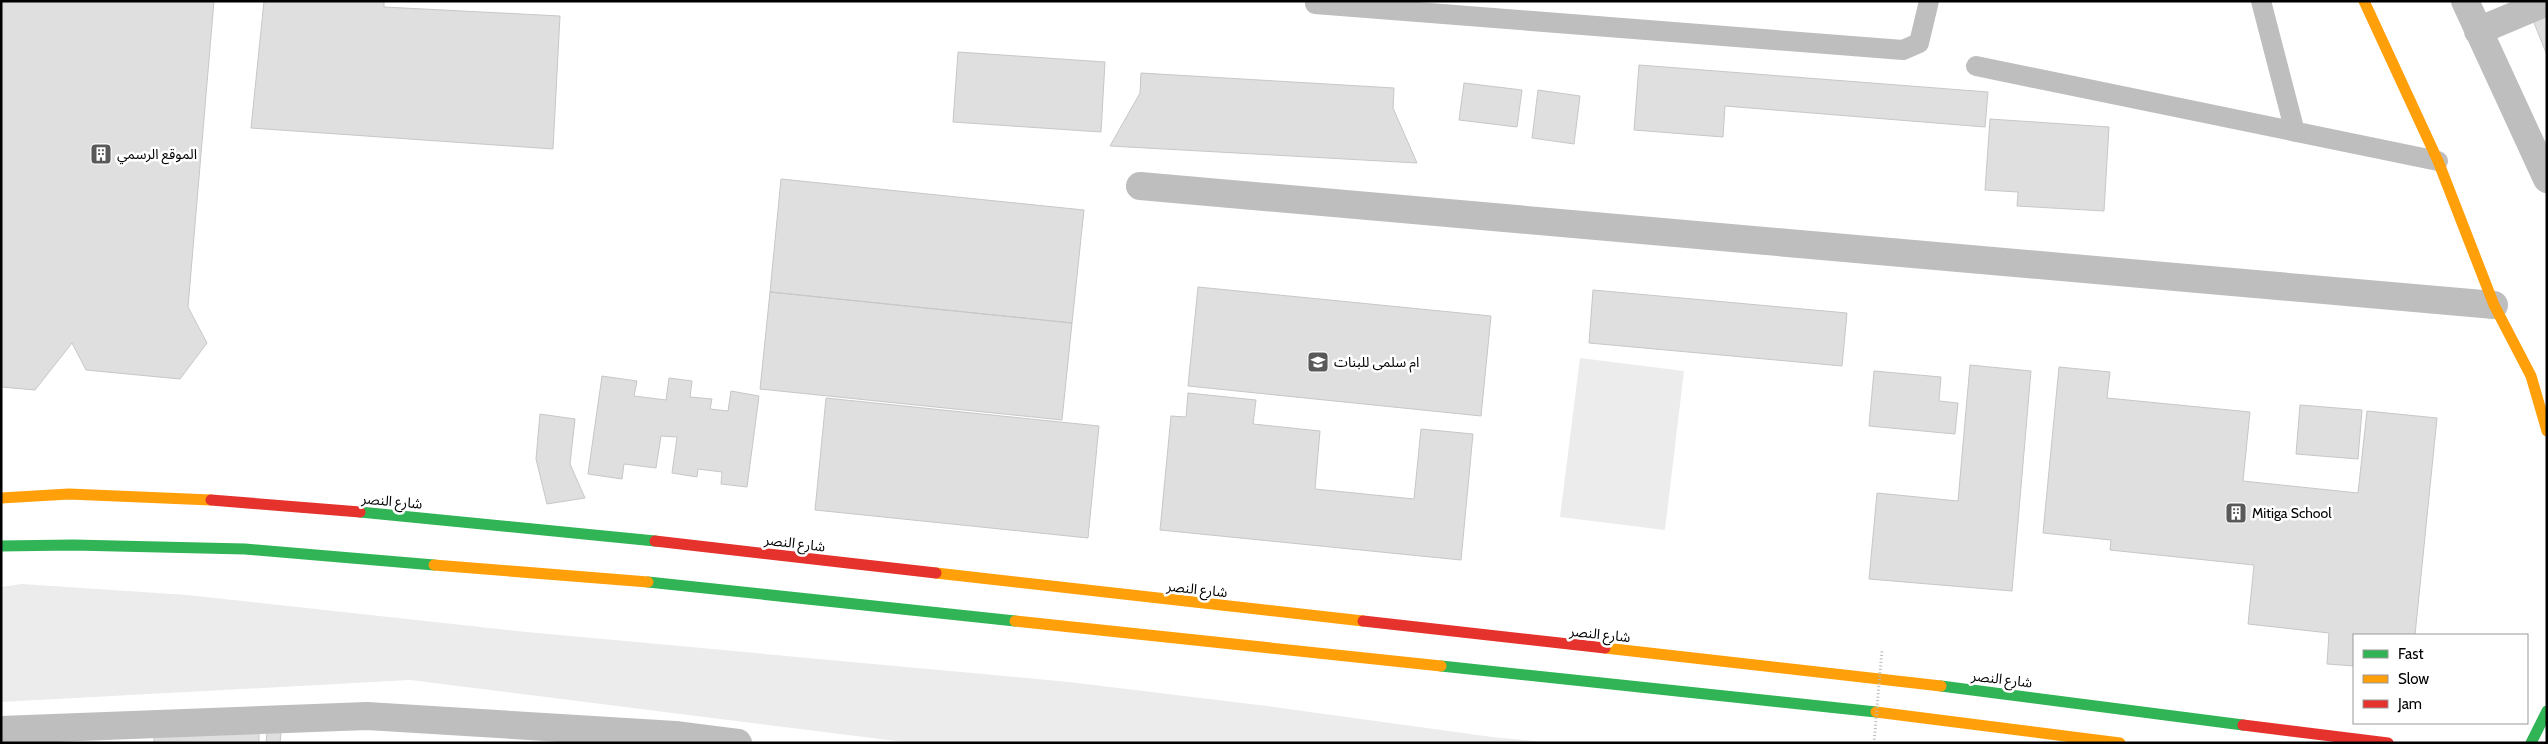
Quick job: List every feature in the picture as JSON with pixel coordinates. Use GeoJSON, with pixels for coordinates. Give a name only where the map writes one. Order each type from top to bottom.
{"type":"FeatureCollection","features":[{"type":"Feature","properties":{"kind":"main road"},"geometry":{"type":"LineString","coordinates":[[2364,1],[2438,161],[2494,305],[2531,376],[2547,431]]}},
{"type":"Feature","properties":{"kind":"main road"},"geometry":{"type":"LineString","coordinates":[[2531,376],[2547,395]]}},
{"type":"Feature","properties":{"kind":"main road","name":"شارع النصر"},"geometry":{"type":"LineString","coordinates":[[1,498],[68,494],[248,502],[593,534],[1940,686],[2388,743]]}},
{"type":"Feature","properties":{"kind":"main road"},"geometry":{"type":"LineString","coordinates":[[1,546],[73,545],[245,549],[658,584],[1851,709],[2120,743]]}},
{"type":"Feature","properties":{"kind":"main road"},"geometry":{"type":"LineString","coordinates":[[2531,743],[2547,711]]}},
{"type":"Feature","properties":{"kind":"street"},"geometry":{"type":"LineString","coordinates":[[2465,1],[2547,179]]}},
{"type":"Feature","properties":{"kind":"street"},"geometry":{"type":"LineString","coordinates":[[2478,31],[2547,2]]}},
{"type":"Feature","properties":{"kind":"street"},"geometry":{"type":"LineString","coordinates":[[1140,186],[2494,305]]}},
{"type":"Feature","properties":{"kind":"street"},"geometry":{"type":"LineString","coordinates":[[1,730],[367,716],[738,743]]}},
{"type":"Feature","properties":{"kind":"lane"},"geometry":{"type":"LineString","coordinates":[[1315,4],[1903,50],[1919,43],[1929,1]]}},
{"type":"Feature","properties":{"kind":"lane"},"geometry":{"type":"LineString","coordinates":[[2261,1],[2295,132]]}},
{"type":"Feature","properties":{"kind":"lane"},"geometry":{"type":"LineString","coordinates":[[1976,66],[2438,161]]}},
{"type":"Feature","properties":{"kind":"path"},"geometry":{"type":"LineString","coordinates":[[1874,743],[1882,650]]}},
{"type":"Feature","properties":{"kind":"shaded area"},"geometry":{"type":"Polygon","coordinates":[[[1580,358],[1684,371],[1665,530],[1560,517],[1580,358]]]}},
{"type":"Feature","properties":{"kind":"shaded area"},"geometry":{"type":"Polygon","coordinates":[[[22,584],[187,595],[527,632],[1069,682],[1267,706],[1492,737],[1555,743],[912,743],[410,680],[1,702],[1,587],[22,584]]]}},
{"type":"Feature","properties":{"kind":"building","name":"الموقع الرسمي"},"geometry":{"type":"Polygon","coordinates":[[[1,1],[214,1],[188,307],[207,343],[180,379],[86,370],[72,343],[35,390],[1,387],[1,1]]]}},
{"type":"Feature","properties":{"kind":"building"},"geometry":{"type":"Polygon","coordinates":[[[264,1],[384,1],[384,7],[560,16],[553,149],[251,128],[264,1]]]}},
{"type":"Feature","properties":{"kind":"building"},"geometry":{"type":"Polygon","coordinates":[[[2547,12],[2547,55],[2532,18],[2547,12]]]}},
{"type":"Feature","properties":{"kind":"building"},"geometry":{"type":"Polygon","coordinates":[[[958,52],[1105,62],[1101,132],[953,122],[958,52]]]}},
{"type":"Feature","properties":{"kind":"building"},"geometry":{"type":"Polygon","coordinates":[[[1639,65],[1988,92],[1985,127],[1725,106],[1723,137],[1634,130],[1639,65]]]}},
{"type":"Feature","properties":{"kind":"building"},"geometry":{"type":"Polygon","coordinates":[[[1141,73],[1394,88],[1393,108],[1417,163],[1110,146],[1140,93],[1141,73]]]}},
{"type":"Feature","properties":{"kind":"building"},"geometry":{"type":"Polygon","coordinates":[[[1464,83],[1522,90],[1517,127],[1459,120],[1464,83]]]}},
{"type":"Feature","properties":{"kind":"building"},"geometry":{"type":"Polygon","coordinates":[[[1538,90],[1580,96],[1574,144],[1532,138],[1538,90]]]}},
{"type":"Feature","properties":{"kind":"building"},"geometry":{"type":"Polygon","coordinates":[[[1990,119],[2109,127],[2104,211],[2017,206],[2018,192],[1985,190],[1990,119]]]}},
{"type":"Feature","properties":{"kind":"building"},"geometry":{"type":"Polygon","coordinates":[[[781,179],[1084,210],[1072,323],[770,292],[781,179]]]}},
{"type":"Feature","properties":{"kind":"building"},"geometry":{"type":"Polygon","coordinates":[[[1198,287],[1491,316],[1481,416],[1188,386],[1198,287]]]}},
{"type":"Feature","properties":{"kind":"building"},"geometry":{"type":"Polygon","coordinates":[[[1593,290],[1847,313],[1842,366],[1589,343],[1593,290]]]}},
{"type":"Feature","properties":{"kind":"building"},"geometry":{"type":"Polygon","coordinates":[[[770,292],[1072,323],[1062,420],[760,389],[770,292]]]}},
{"type":"Feature","properties":{"kind":"building"},"geometry":{"type":"Polygon","coordinates":[[[1970,365],[2031,371],[2012,591],[1869,579],[1877,493],[1958,501],[1970,365]]]}},
{"type":"Feature","properties":{"kind":"building","name":"Mitiga School"},"geometry":{"type":"Polygon","coordinates":[[[2059,367],[2110,372],[2107,398],[2250,412],[2243,481],[2358,493],[2367,411],[2437,418],[2415,634],[2353,634],[2353,666],[2327,664],[2329,633],[2248,624],[2254,565],[2110,550],[2111,540],[2043,533],[2059,367]]]}},
{"type":"Feature","properties":{"kind":"building"},"geometry":{"type":"Polygon","coordinates":[[[1874,371],[1941,377],[1939,401],[1958,403],[1955,434],[1869,426],[1874,371]]]}},
{"type":"Feature","properties":{"kind":"building"},"geometry":{"type":"Polygon","coordinates":[[[602,376],[637,381],[634,396],[666,400],[669,378],[692,381],[690,397],[712,399],[710,409],[728,411],[731,391],[759,396],[747,487],[721,484],[722,472],[698,469],[697,477],[672,473],[677,437],[661,436],[656,468],[624,464],[622,479],[588,474],[602,376]]]}},
{"type":"Feature","properties":{"kind":"building"},"geometry":{"type":"Polygon","coordinates":[[[1188,393],[1256,400],[1253,424],[1320,431],[1315,489],[1414,499],[1421,429],[1473,434],[1461,560],[1160,530],[1171,416],[1186,417],[1188,393]]]}},
{"type":"Feature","properties":{"kind":"building"},"geometry":{"type":"Polygon","coordinates":[[[826,398],[1099,426],[1088,538],[815,510],[826,398]]]}},
{"type":"Feature","properties":{"kind":"building"},"geometry":{"type":"Polygon","coordinates":[[[2300,405],[2362,410],[2358,459],[2296,454],[2300,405]]]}},
{"type":"Feature","properties":{"kind":"building"},"geometry":{"type":"Polygon","coordinates":[[[540,414],[575,419],[570,464],[585,498],[547,504],[536,459],[540,414]]]}},
{"type":"Feature","properties":{"kind":"building"},"geometry":{"type":"Polygon","coordinates":[[[268,722],[282,723],[280,743],[266,743],[268,722]]]}},
{"type":"Feature","properties":{"kind":"building"},"geometry":{"type":"Polygon","coordinates":[[[259,730],[259,743],[154,743],[154,731],[259,730]]]}},
{"type":"Feature","properties":{"kind":"traffic: fast"},"geometry":{"type":"LineString","coordinates":[[360,512],[655,541]]}},
{"type":"Feature","properties":{"kind":"traffic: fast"},"geometry":{"type":"LineString","coordinates":[[1,546],[73,545],[245,549],[434,565]]}},
{"type":"Feature","properties":{"kind":"traffic: fast"},"geometry":{"type":"LineString","coordinates":[[648,582],[1015,621]]}},
{"type":"Feature","properties":{"kind":"traffic: fast"},"geometry":{"type":"LineString","coordinates":[[1441,666],[1876,712]]}},
{"type":"Feature","properties":{"kind":"traffic: fast"},"geometry":{"type":"LineString","coordinates":[[1941,686],[2243,725]]}},
{"type":"Feature","properties":{"kind":"traffic: fast"},"geometry":{"type":"LineString","coordinates":[[2531,743],[2547,711]]}},
{"type":"Feature","properties":{"kind":"traffic: slow"},"geometry":{"type":"LineString","coordinates":[[2364,1],[2438,161],[2494,305],[2531,376],[2547,431]]}},
{"type":"Feature","properties":{"kind":"traffic: slow"},"geometry":{"type":"LineString","coordinates":[[1,498],[69,494],[211,500]]}},
{"type":"Feature","properties":{"kind":"traffic: slow"},"geometry":{"type":"LineString","coordinates":[[434,565],[648,582]]}},
{"type":"Feature","properties":{"kind":"traffic: slow"},"geometry":{"type":"LineString","coordinates":[[936,573],[1363,621]]}},
{"type":"Feature","properties":{"kind":"traffic: slow"},"geometry":{"type":"LineString","coordinates":[[1015,621],[1441,666]]}},
{"type":"Feature","properties":{"kind":"traffic: slow"},"geometry":{"type":"LineString","coordinates":[[1605,648],[1941,686]]}},
{"type":"Feature","properties":{"kind":"traffic: slow"},"geometry":{"type":"LineString","coordinates":[[1876,712],[2120,743]]}},
{"type":"Feature","properties":{"kind":"traffic: jam"},"geometry":{"type":"LineString","coordinates":[[211,500],[360,512]]}},
{"type":"Feature","properties":{"kind":"traffic: jam"},"geometry":{"type":"LineString","coordinates":[[655,541],[936,573]]}},
{"type":"Feature","properties":{"kind":"traffic: jam"},"geometry":{"type":"LineString","coordinates":[[1363,621],[1605,648]]}},
{"type":"Feature","properties":{"kind":"traffic: jam"},"geometry":{"type":"LineString","coordinates":[[2243,725],[2388,743]]}},
{"type":"Feature","properties":{"kind":"place","name":"الموقع الرسمي"},"geometry":{"type":"Point","coordinates":[101,154]}},
{"type":"Feature","properties":{"kind":"place","name":"ام سلمى للبنات"},"geometry":{"type":"Point","coordinates":[1318,362]}},
{"type":"Feature","properties":{"kind":"place","name":"Mitiga School"},"geometry":{"type":"Point","coordinates":[2236,513]}}]}
